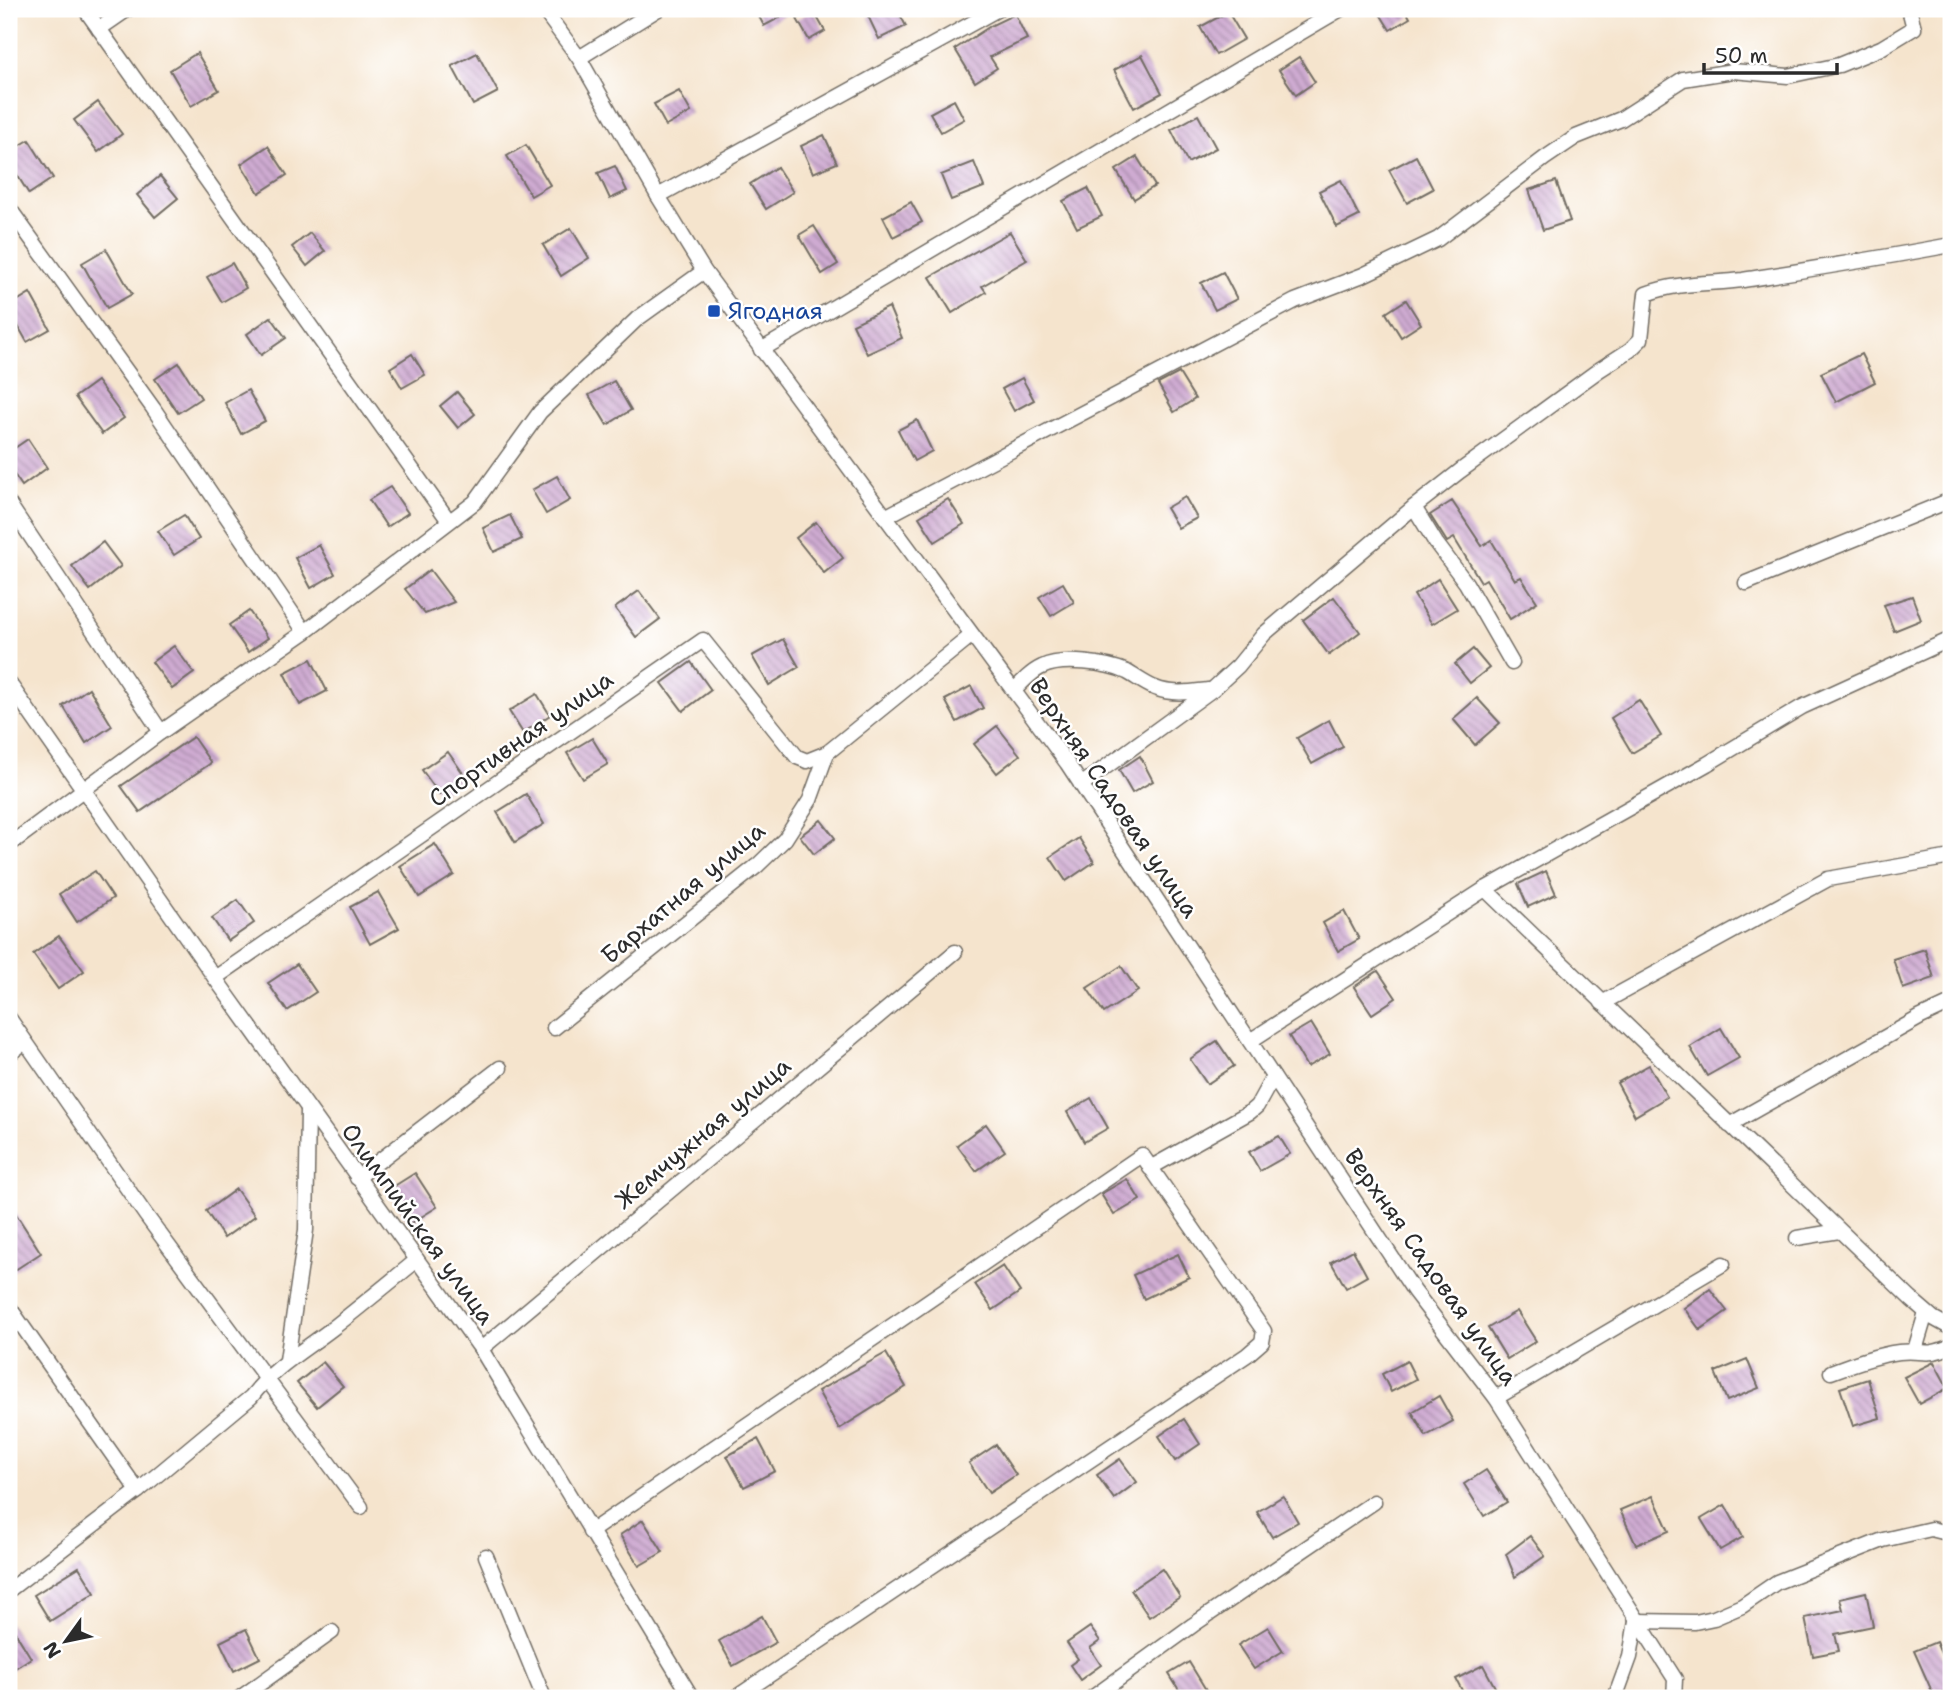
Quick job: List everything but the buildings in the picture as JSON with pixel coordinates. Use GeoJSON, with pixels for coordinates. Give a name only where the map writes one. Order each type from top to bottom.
{"type":"FeatureCollection","features":[{"type":"Feature","properties":{"kind":"street"},"geometry":{"type":"LineString","coordinates":[[85,9],[449,521]]}},
{"type":"Feature","properties":{"kind":"street"},"geometry":{"type":"LineString","coordinates":[[99,29],[128,9]]}},
{"type":"Feature","properties":{"kind":"street","name":"Верхняя Садовая улица"},"geometry":{"type":"LineString","coordinates":[[543,9],[579,58],[704,271],[1081,785],[1414,1291],[1496,1398],[1686,1698]]}},
{"type":"Feature","properties":{"kind":"street"},"geometry":{"type":"LineString","coordinates":[[579,58],[658,9]]}},
{"type":"Feature","properties":{"kind":"street"},"geometry":{"type":"LineString","coordinates":[[658,196],[999,9]]}},
{"type":"Feature","properties":{"kind":"street"},"geometry":{"type":"LineString","coordinates":[[761,350],[1341,9]]}},
{"type":"Feature","properties":{"kind":"street"},"geometry":{"type":"LineString","coordinates":[[885,517],[1285,307],[1363,275],[1438,239],[1576,137],[1621,119],[1683,79],[1732,71],[1788,76],[1839,65],[1881,48],[1914,29],[1909,9]]}},
{"type":"Feature","properties":{"kind":"street"},"geometry":{"type":"LineString","coordinates":[[9,208],[153,408],[305,632]]}},
{"type":"Feature","properties":{"kind":"street"},"geometry":{"type":"LineString","coordinates":[[1081,785],[1213,689],[1238,666],[1265,634],[1414,508],[1481,456],[1630,350],[1642,339],[1646,294],[1688,284],[1790,273],[1951,245]]}},
{"type":"Feature","properties":{"kind":"street"},"geometry":{"type":"LineString","coordinates":[[9,845],[161,732],[305,632],[475,502],[540,412],[637,319],[704,271]]}},
{"type":"Feature","properties":{"kind":"street"},"geometry":{"type":"LineString","coordinates":[[1746,583],[1951,500]]}},
{"type":"Feature","properties":{"kind":"street"},"geometry":{"type":"LineString","coordinates":[[9,505],[161,732]]}},
{"type":"Feature","properties":{"kind":"street"},"geometry":{"type":"LineString","coordinates":[[1414,508],[1466,583],[1512,663]]}},
{"type":"Feature","properties":{"kind":"street"},"geometry":{"type":"LineString","coordinates":[[827,753],[972,635]]}},
{"type":"Feature","properties":{"kind":"street"},"geometry":{"type":"LineString","coordinates":[[1250,1041],[1485,889],[1707,764],[1802,707],[1951,639]]}},
{"type":"Feature","properties":{"kind":"street","name":"Спортивная улица"},"geometry":{"type":"LineString","coordinates":[[215,978],[703,640],[796,757],[807,761],[827,753]]}},
{"type":"Feature","properties":{"kind":"street"},"geometry":{"type":"LineString","coordinates":[[1014,691],[1026,677],[1044,666],[1079,662],[1126,672],[1156,689],[1176,693],[1213,689]]}},
{"type":"Feature","properties":{"kind":"street","name":"Олимпийская улица"},"geometry":{"type":"LineString","coordinates":[[9,683],[308,1110],[481,1349],[692,1698]]}},
{"type":"Feature","properties":{"kind":"street","name":"Бархатная улица"},"geometry":{"type":"LineString","coordinates":[[554,1028],[758,865],[785,839],[810,800],[827,753]]}},
{"type":"Feature","properties":{"kind":"street"},"geometry":{"type":"LineString","coordinates":[[1602,1003],[1828,880],[1951,857]]}},
{"type":"Feature","properties":{"kind":"street"},"geometry":{"type":"LineString","coordinates":[[1485,889],[1839,1231],[1926,1312],[1951,1328]]}},
{"type":"Feature","properties":{"kind":"street","name":"Жемчужная улица"},"geometry":{"type":"LineString","coordinates":[[481,1349],[955,953]]}},
{"type":"Feature","properties":{"kind":"street"},"geometry":{"type":"LineString","coordinates":[[1729,1125],[1921,1017],[1951,1003]]}},
{"type":"Feature","properties":{"kind":"street"},"geometry":{"type":"LineString","coordinates":[[9,1018],[145,1214],[361,1507]]}},
{"type":"Feature","properties":{"kind":"street"},"geometry":{"type":"LineString","coordinates":[[9,1054],[25,1042]]}},
{"type":"Feature","properties":{"kind":"street"},"geometry":{"type":"LineString","coordinates":[[357,1178],[500,1068]]}},
{"type":"Feature","properties":{"kind":"street"},"geometry":{"type":"LineString","coordinates":[[1150,1168],[1250,1112],[1257,1106],[1273,1077]]}},
{"type":"Feature","properties":{"kind":"street"},"geometry":{"type":"LineString","coordinates":[[287,1360],[306,1230],[308,1110]]}},
{"type":"Feature","properties":{"kind":"street"},"geometry":{"type":"LineString","coordinates":[[590,1532],[1142,1155],[1264,1331],[1262,1342],[1247,1355],[735,1698]]}},
{"type":"Feature","properties":{"kind":"street"},"geometry":{"type":"LineString","coordinates":[[1797,1238],[1839,1231]]}},
{"type":"Feature","properties":{"kind":"street"},"geometry":{"type":"LineString","coordinates":[[9,1590],[138,1491],[251,1397],[265,1377],[331,1329],[417,1260]]}},
{"type":"Feature","properties":{"kind":"street"},"geometry":{"type":"LineString","coordinates":[[1496,1398],[1723,1264]]}},
{"type":"Feature","properties":{"kind":"street"},"geometry":{"type":"LineString","coordinates":[[9,1307],[138,1491]]}},
{"type":"Feature","properties":{"kind":"street"},"geometry":{"type":"LineString","coordinates":[[1915,1350],[1926,1312]]}},
{"type":"Feature","properties":{"kind":"street"},"geometry":{"type":"LineString","coordinates":[[1831,1372],[1896,1352],[1915,1350],[1921,1354],[1934,1353],[1951,1346]]}},
{"type":"Feature","properties":{"kind":"street"},"geometry":{"type":"LineString","coordinates":[[1092,1698],[1193,1625],[1374,1502]]}},
{"type":"Feature","properties":{"kind":"street"},"geometry":{"type":"LineString","coordinates":[[1615,1698],[1630,1657],[1636,1621],[1695,1622],[1714,1618],[1742,1606],[1777,1582],[1883,1540],[1931,1529],[1951,1534]]}},
{"type":"Feature","properties":{"kind":"street"},"geometry":{"type":"LineString","coordinates":[[486,1556],[544,1698]]}},
{"type":"Feature","properties":{"kind":"street"},"geometry":{"type":"LineString","coordinates":[[240,1698],[332,1632]]}},
{"type":"Feature","properties":{"kind":"street"},"geometry":{"type":"LineString","coordinates":[[1674,1698],[1675,1679]]}},
{"type":"Feature","properties":{"kind":"place","name":"Ягодная"},"geometry":{"type":"Point","coordinates":[714,311]}}]}
